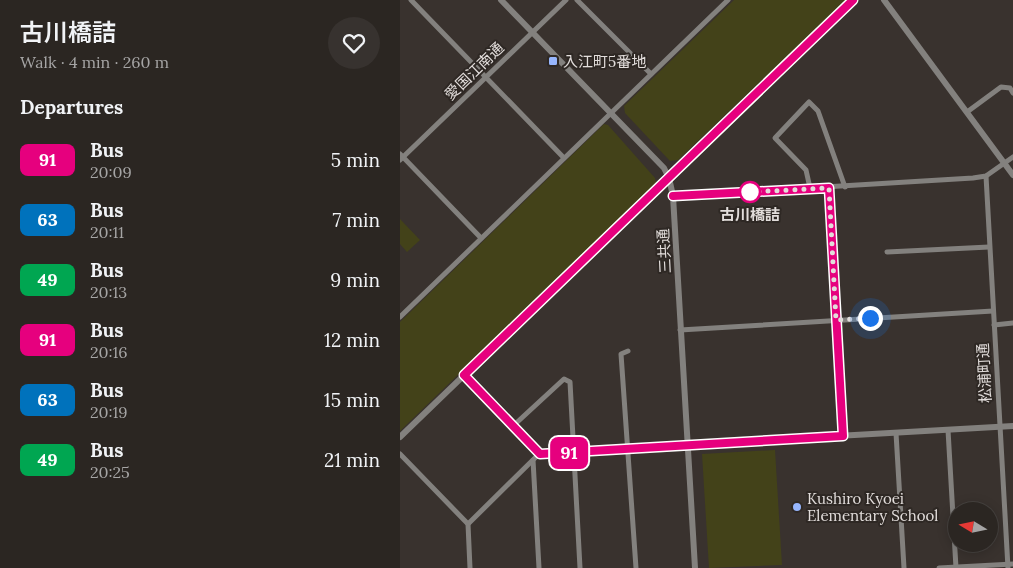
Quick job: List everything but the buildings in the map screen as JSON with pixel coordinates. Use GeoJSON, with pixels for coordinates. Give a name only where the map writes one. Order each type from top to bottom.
{"type":"FeatureCollection","features":[{"type":"Feature","properties":{"kind":"street"},"geometry":{"type":"LineString","coordinates":[[411,0],[564,158]]}},
{"type":"Feature","properties":{"kind":"street","name":"三共通"},"geometry":{"type":"LineString","coordinates":[[501,0],[664,168],[670,178],[673,196],[695,568]]}},
{"type":"Feature","properties":{"kind":"street","name":"愛国江南通"},"geometry":{"type":"LineString","coordinates":[[401,157],[566,0]]}},
{"type":"Feature","properties":{"kind":"street"},"geometry":{"type":"LineString","coordinates":[[577,0],[651,74]]}},
{"type":"Feature","properties":{"kind":"street"},"geometry":{"type":"LineString","coordinates":[[400,317],[727,0]]}},
{"type":"Feature","properties":{"kind":"street"},"geometry":{"type":"LineString","coordinates":[[400,437],[853,0]]}},
{"type":"Feature","properties":{"kind":"street"},"geometry":{"type":"LineString","coordinates":[[884,0],[1013,175]]}},
{"type":"Feature","properties":{"kind":"street"},"geometry":{"type":"LineString","coordinates":[[967,112],[1001,87],[1010,88],[1013,93]]}},
{"type":"Feature","properties":{"kind":"street"},"geometry":{"type":"LineString","coordinates":[[810,188],[806,170],[775,138],[809,102],[818,111],[845,187]]}},
{"type":"Feature","properties":{"kind":"street"},"geometry":{"type":"LineString","coordinates":[[401,157],[482,238]]}},
{"type":"Feature","properties":{"kind":"street"},"geometry":{"type":"LineString","coordinates":[[673,196],[974,178],[986,176],[1013,157]]}},
{"type":"Feature","properties":{"kind":"street","name":"松浦町通"},"geometry":{"type":"LineString","coordinates":[[986,176],[1010,565]]}},
{"type":"Feature","properties":{"kind":"street"},"geometry":{"type":"LineString","coordinates":[[829,188],[843,436]]}},
{"type":"Feature","properties":{"kind":"street"},"geometry":{"type":"LineString","coordinates":[[887,252],[990,247]]}},
{"type":"Feature","properties":{"kind":"street"},"geometry":{"type":"LineString","coordinates":[[680,330],[993,311]]}},
{"type":"Feature","properties":{"kind":"street"},"geometry":{"type":"LineString","coordinates":[[994,324],[1013,323]]}},
{"type":"Feature","properties":{"kind":"street"},"geometry":{"type":"LineString","coordinates":[[628,351],[621,354],[636,568]]}},
{"type":"Feature","properties":{"kind":"street"},"geometry":{"type":"LineString","coordinates":[[464,375],[540,454]]}},
{"type":"Feature","properties":{"kind":"street"},"geometry":{"type":"LineString","coordinates":[[513,426],[564,379],[570,382],[580,568]]}},
{"type":"Feature","properties":{"kind":"street"},"geometry":{"type":"LineString","coordinates":[[468,524],[540,454],[1013,426]]}},
{"type":"Feature","properties":{"kind":"street"},"geometry":{"type":"LineString","coordinates":[[948,430],[956,568]]}},
{"type":"Feature","properties":{"kind":"street"},"geometry":{"type":"LineString","coordinates":[[896,432],[904,568]]}},
{"type":"Feature","properties":{"kind":"street"},"geometry":{"type":"LineString","coordinates":[[400,454],[468,524],[470,568]]}},
{"type":"Feature","properties":{"kind":"street"},"geometry":{"type":"LineString","coordinates":[[533,460],[539,568]]}},
{"type":"Feature","properties":{"kind":"street"},"geometry":{"type":"LineString","coordinates":[[939,568],[1010,565]]}},
{"type":"Feature","properties":{"kind":"shaded area"},"geometry":{"type":"Polygon","coordinates":[[[734,0],[846,0],[678,160],[670,161],[625,113],[624,106],[734,0]]]}},
{"type":"Feature","properties":{"kind":"shaded area"},"geometry":{"type":"Polygon","coordinates":[[[604,124],[608,125],[655,178],[656,183],[400,431],[400,322],[604,124]]]}},
{"type":"Feature","properties":{"kind":"shaded area"},"geometry":{"type":"Polygon","coordinates":[[[400,219],[420,240],[407,252],[400,244],[400,219]]]}},
{"type":"Feature","properties":{"kind":"shaded area"},"geometry":{"type":"Polygon","coordinates":[[[775,450],[782,565],[709,568],[702,454],[775,450]]]}},
{"type":"Feature","properties":{"kind":"bus line","name":"91"},"geometry":{"type":"LineString","coordinates":[[673,196],[829,188],[843,436],[540,454],[464,375],[853,0]]}},
{"type":"Feature","properties":{"kind":"place","name":"入江町5番地"},"geometry":{"type":"Point","coordinates":[553,61]}},
{"type":"Feature","properties":{"kind":"place","name":"古川橋詰"},"geometry":{"type":"Point","coordinates":[750,192]}},
{"type":"Feature","properties":{"kind":"place","name":"Kushiro Kyoei Elementary School"},"geometry":{"type":"Point","coordinates":[797,507]}},
{"type":"Feature","properties":{"kind":"route"},"geometry":{"type":"LineString","coordinates":[[750,192],[829,188],[836,320],[870,318]]}}]}
